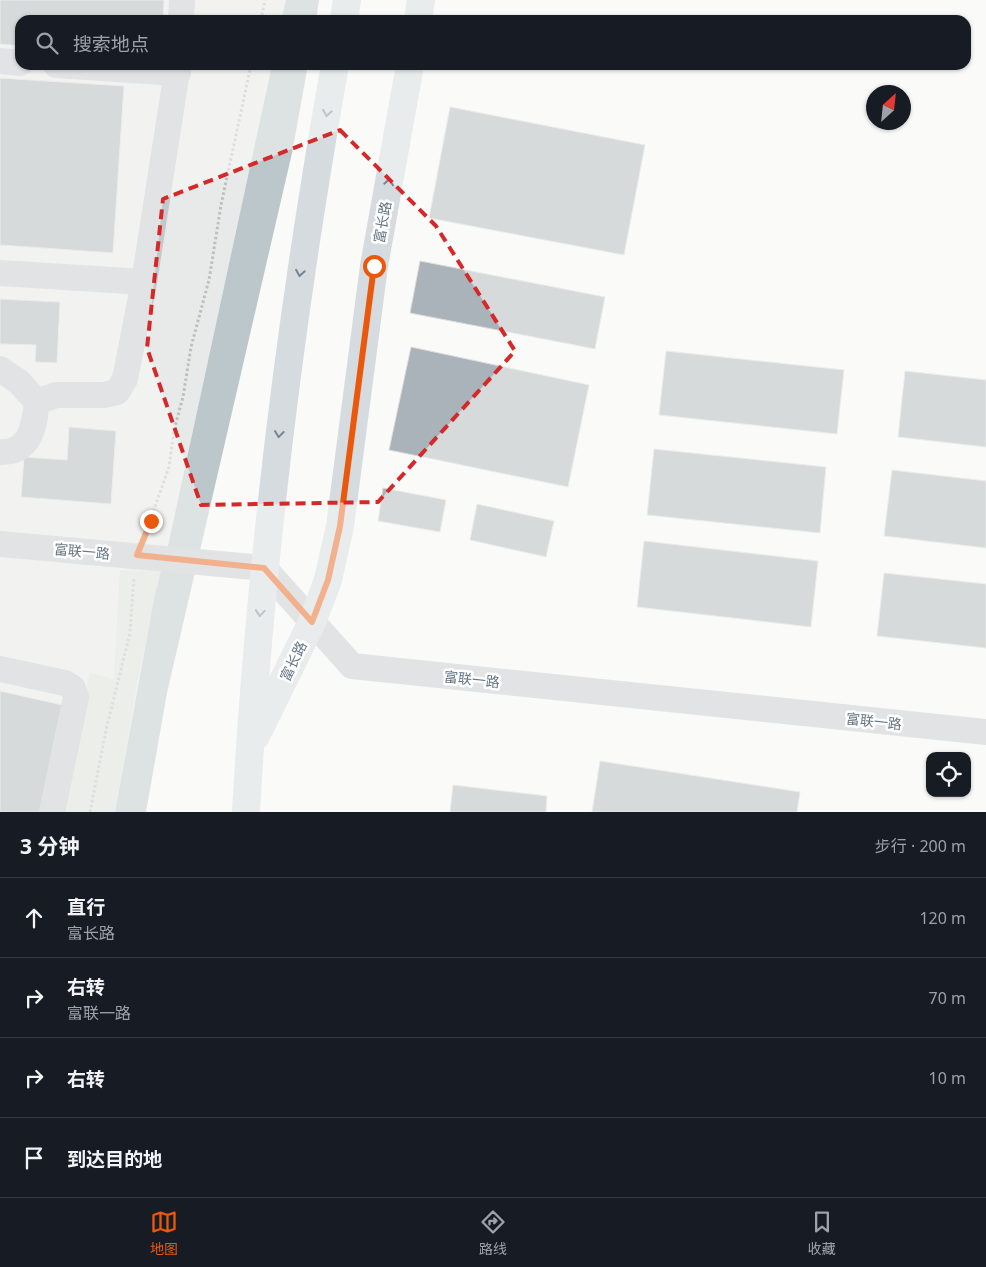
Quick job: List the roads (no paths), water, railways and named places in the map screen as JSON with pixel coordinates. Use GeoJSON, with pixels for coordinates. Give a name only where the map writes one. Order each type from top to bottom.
{"type":"FeatureCollection","features":[{"type":"Feature","properties":{"kind":"main road"},"geometry":{"type":"LineString","coordinates":[[345,15],[347,0]]}},
{"type":"Feature","properties":{"kind":"main road"},"geometry":{"type":"LineString","coordinates":[[419,15],[421,0]]}},
{"type":"Feature","properties":{"kind":"main road","name":"富长路"},"geometry":{"type":"LineString","coordinates":[[246,812],[249,750],[264,568],[292,331],[313,189],[334,70]]}},
{"type":"Feature","properties":{"kind":"main road","name":"富长路"},"geometry":{"type":"LineString","coordinates":[[249,750],[312,622],[328,580],[340,526],[374,266],[409,70]]}},
{"type":"Feature","properties":{"kind":"street"},"geometry":{"type":"LineString","coordinates":[[181,15],[182,0]]}},
{"type":"Feature","properties":{"kind":"street"},"geometry":{"type":"LineString","coordinates":[[0,61],[15,62]]}},
{"type":"Feature","properties":{"kind":"street"},"geometry":{"type":"LineString","coordinates":[[37,402],[56,395],[104,395],[117,392],[125,379],[144,282],[178,70]]}},
{"type":"Feature","properties":{"kind":"street"},"geometry":{"type":"LineString","coordinates":[[0,273],[144,282]]}},
{"type":"Feature","properties":{"kind":"street"},"geometry":{"type":"LineString","coordinates":[[0,369],[18,382],[37,402]]}},
{"type":"Feature","properties":{"kind":"street"},"geometry":{"type":"LineString","coordinates":[[0,452],[11,452],[28,440],[33,428],[37,402]]}},
{"type":"Feature","properties":{"kind":"street","name":"富联一路"},"geometry":{"type":"LineString","coordinates":[[0,544],[264,568],[352,666],[986,732]]}},
{"type":"Feature","properties":{"kind":"street"},"geometry":{"type":"LineString","coordinates":[[0,669],[65,683],[73,688],[76,697],[52,812]]}}]}
